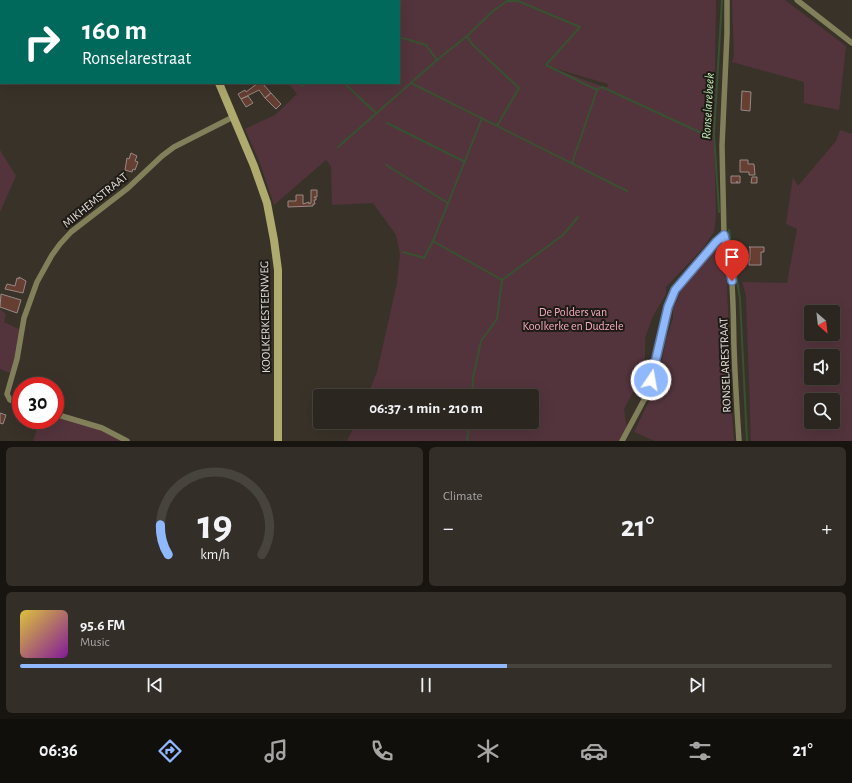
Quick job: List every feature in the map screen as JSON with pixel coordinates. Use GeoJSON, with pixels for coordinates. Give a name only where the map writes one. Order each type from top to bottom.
{"type":"FeatureCollection","features":[{"type":"Feature","properties":{"kind":"main road","name":"KOOLKERKESTEENWEG"},"geometry":{"type":"LineString","coordinates":[[219,84],[254,166],[267,203],[274,240],[278,270],[278,441]]}},
{"type":"Feature","properties":{"kind":"street","name":"RONSELARESTRAAT"},"geometry":{"type":"LineString","coordinates":[[727,0],[722,146],[724,235],[732,281],[739,441]]}},
{"type":"Feature","properties":{"kind":"street"},"geometry":{"type":"LineString","coordinates":[[796,0],[852,43]]}},
{"type":"Feature","properties":{"kind":"street","name":"MIKHEMSTRAAT"},"geometry":{"type":"LineString","coordinates":[[13,377],[24,318],[37,282],[52,255],[71,232],[128,188],[162,156],[174,147],[233,117]]}},
{"type":"Feature","properties":{"kind":"street"},"geometry":{"type":"LineString","coordinates":[[622,441],[645,398],[651,380],[668,307],[675,290],[716,242],[724,235]]}},
{"type":"Feature","properties":{"kind":"street","name":"MIKHEMSTRAAT"},"geometry":{"type":"LineString","coordinates":[[12,380],[7,394],[12,401]]}},
{"type":"Feature","properties":{"kind":"street"},"geometry":{"type":"LineString","coordinates":[[64,417],[102,428],[127,441]]}},
{"type":"Feature","properties":{"kind":"green space","name":"De Polders van Koolkerke en Dudzele"},"geometry":{"type":"Polygon","coordinates":[[[400,0],[716,0],[714,134],[716,216],[714,232],[703,248],[666,287],[666,294],[653,316],[645,338],[645,359],[640,379],[624,409],[627,429],[620,441],[347,441],[353,429],[539,429],[539,389],[370,389],[377,372],[397,283],[400,254],[396,235],[373,203],[332,205],[331,166],[326,160],[274,205],[260,163],[245,129],[275,115],[297,94],[289,84],[400,84],[400,0]],[[553,68],[606,88],[608,84],[553,68]]]}},
{"type":"Feature","properties":{"kind":"green space"},"geometry":{"type":"Polygon","coordinates":[[[732,0],[785,0],[846,46],[839,110],[804,103],[804,82],[732,62],[734,55],[732,0]]]}},
{"type":"Feature","properties":{"kind":"green space"},"geometry":{"type":"Polygon","coordinates":[[[840,130],[852,134],[852,441],[751,441],[746,296],[742,282],[787,283],[797,229],[786,224],[793,177],[798,186],[836,141],[840,130]]]}},
{"type":"Feature","properties":{"kind":"green space"},"geometry":{"type":"Polygon","coordinates":[[[0,150],[16,176],[0,212],[0,150]]]}},
{"type":"Feature","properties":{"kind":"green space"},"geometry":{"type":"Polygon","coordinates":[[[719,245],[722,245],[726,268],[729,378],[734,441],[655,441],[634,432],[652,395],[661,365],[666,339],[673,319],[673,309],[684,284],[719,245]]]}},
{"type":"Feature","properties":{"kind":"green space"},"geometry":{"type":"Polygon","coordinates":[[[0,309],[6,314],[4,322],[21,330],[12,374],[0,369],[0,309]]]}},
{"type":"Feature","properties":{"kind":"green space"},"geometry":{"type":"Polygon","coordinates":[[[64,419],[92,427],[123,441],[33,441],[37,429],[64,429],[64,419]]]}},
{"type":"Feature","properties":{"kind":"building"},"geometry":{"type":"Polygon","coordinates":[[[257,84],[263,84],[271,93],[265,98],[259,90],[241,99],[238,94],[245,90],[246,92],[257,84]]]}},
{"type":"Feature","properties":{"kind":"building"},"geometry":{"type":"Polygon","coordinates":[[[742,91],[751,92],[750,111],[741,110],[742,91]]]}},
{"type":"Feature","properties":{"kind":"building"},"geometry":{"type":"Polygon","coordinates":[[[271,93],[281,104],[276,109],[265,98],[271,93]]]}},
{"type":"Feature","properties":{"kind":"building"},"geometry":{"type":"Polygon","coordinates":[[[248,96],[253,103],[246,107],[241,99],[248,96]]]}},
{"type":"Feature","properties":{"kind":"building"},"geometry":{"type":"Polygon","coordinates":[[[131,153],[137,156],[135,161],[138,162],[135,170],[133,169],[132,172],[125,170],[127,158],[129,159],[131,153]]]}},
{"type":"Feature","properties":{"kind":"building"},"geometry":{"type":"Polygon","coordinates":[[[740,160],[748,160],[748,164],[754,164],[755,175],[749,175],[749,172],[740,172],[740,160]]]}},
{"type":"Feature","properties":{"kind":"building"},"geometry":{"type":"Polygon","coordinates":[[[731,176],[740,176],[740,183],[731,183],[731,176]]]}},
{"type":"Feature","properties":{"kind":"building"},"geometry":{"type":"Polygon","coordinates":[[[752,177],[757,177],[757,183],[751,183],[752,177]]]}},
{"type":"Feature","properties":{"kind":"building"},"geometry":{"type":"Polygon","coordinates":[[[311,190],[317,190],[317,197],[314,197],[316,200],[314,200],[315,204],[313,204],[313,206],[288,207],[288,201],[296,201],[296,195],[303,195],[303,204],[309,202],[309,204],[311,203],[311,190]]]}},
{"type":"Feature","properties":{"kind":"building"},"geometry":{"type":"Polygon","coordinates":[[[750,247],[764,247],[764,252],[761,252],[761,265],[749,265],[750,247]]]}},
{"type":"Feature","properties":{"kind":"building"},"geometry":{"type":"Polygon","coordinates":[[[19,277],[26,281],[23,293],[5,289],[7,284],[15,286],[17,278],[19,279],[19,277]]]}},
{"type":"Feature","properties":{"kind":"building"},"geometry":{"type":"Polygon","coordinates":[[[1,294],[21,300],[17,313],[0,307],[1,294]]]}},
{"type":"Feature","properties":{"kind":"building"},"geometry":{"type":"Polygon","coordinates":[[[0,413],[6,415],[3,424],[0,423],[0,413]]]}},
{"type":"Feature","properties":{"kind":"waterway"},"geometry":{"type":"LineString","coordinates":[[338,147],[507,0]]}},
{"type":"Feature","properties":{"kind":"waterway","name":"Ronselarebeek"},"geometry":{"type":"LineString","coordinates":[[719,212],[714,134],[722,0]]}},
{"type":"Feature","properties":{"kind":"waterway"},"geometry":{"type":"LineString","coordinates":[[507,1],[518,1],[580,27],[546,65],[597,90]]}},
{"type":"Feature","properties":{"kind":"waterway"},"geometry":{"type":"LineString","coordinates":[[467,36],[472,44],[519,88],[497,126]]}},
{"type":"Feature","properties":{"kind":"waterway"},"geometry":{"type":"LineString","coordinates":[[400,37],[426,45],[437,60]]}},
{"type":"Feature","properties":{"kind":"waterway"},"geometry":{"type":"LineString","coordinates":[[411,83],[627,191]]}},
{"type":"Feature","properties":{"kind":"waterway"},"geometry":{"type":"LineString","coordinates":[[345,84],[376,113]]}},
{"type":"Feature","properties":{"kind":"waterway"},"geometry":{"type":"LineString","coordinates":[[572,163],[597,90],[602,87],[710,137]]}},
{"type":"Feature","properties":{"kind":"waterway"},"geometry":{"type":"LineString","coordinates":[[433,241],[482,118]]}},
{"type":"Feature","properties":{"kind":"waterway"},"geometry":{"type":"LineString","coordinates":[[387,123],[465,162]]}},
{"type":"Feature","properties":{"kind":"waterway"},"geometry":{"type":"LineString","coordinates":[[386,165],[448,203]]}},
{"type":"Feature","properties":{"kind":"waterway"},"geometry":{"type":"LineString","coordinates":[[472,389],[473,378],[481,341],[497,319],[502,280],[563,235],[578,217]]}},
{"type":"Feature","properties":{"kind":"waterway","name":"Ronselarebeek"},"geometry":{"type":"LineString","coordinates":[[729,230],[740,299],[747,441]]}},
{"type":"Feature","properties":{"kind":"waterway"},"geometry":{"type":"LineString","coordinates":[[403,252],[424,258],[433,241],[502,280]]}},
{"type":"Feature","properties":{"kind":"waterway"},"geometry":{"type":"LineString","coordinates":[[467,441],[469,429]]}},
{"type":"Feature","properties":{"kind":"route"},"geometry":{"type":"LineString","coordinates":[[651,380],[670,298],[681,281],[724,235],[732,281]]}}]}
